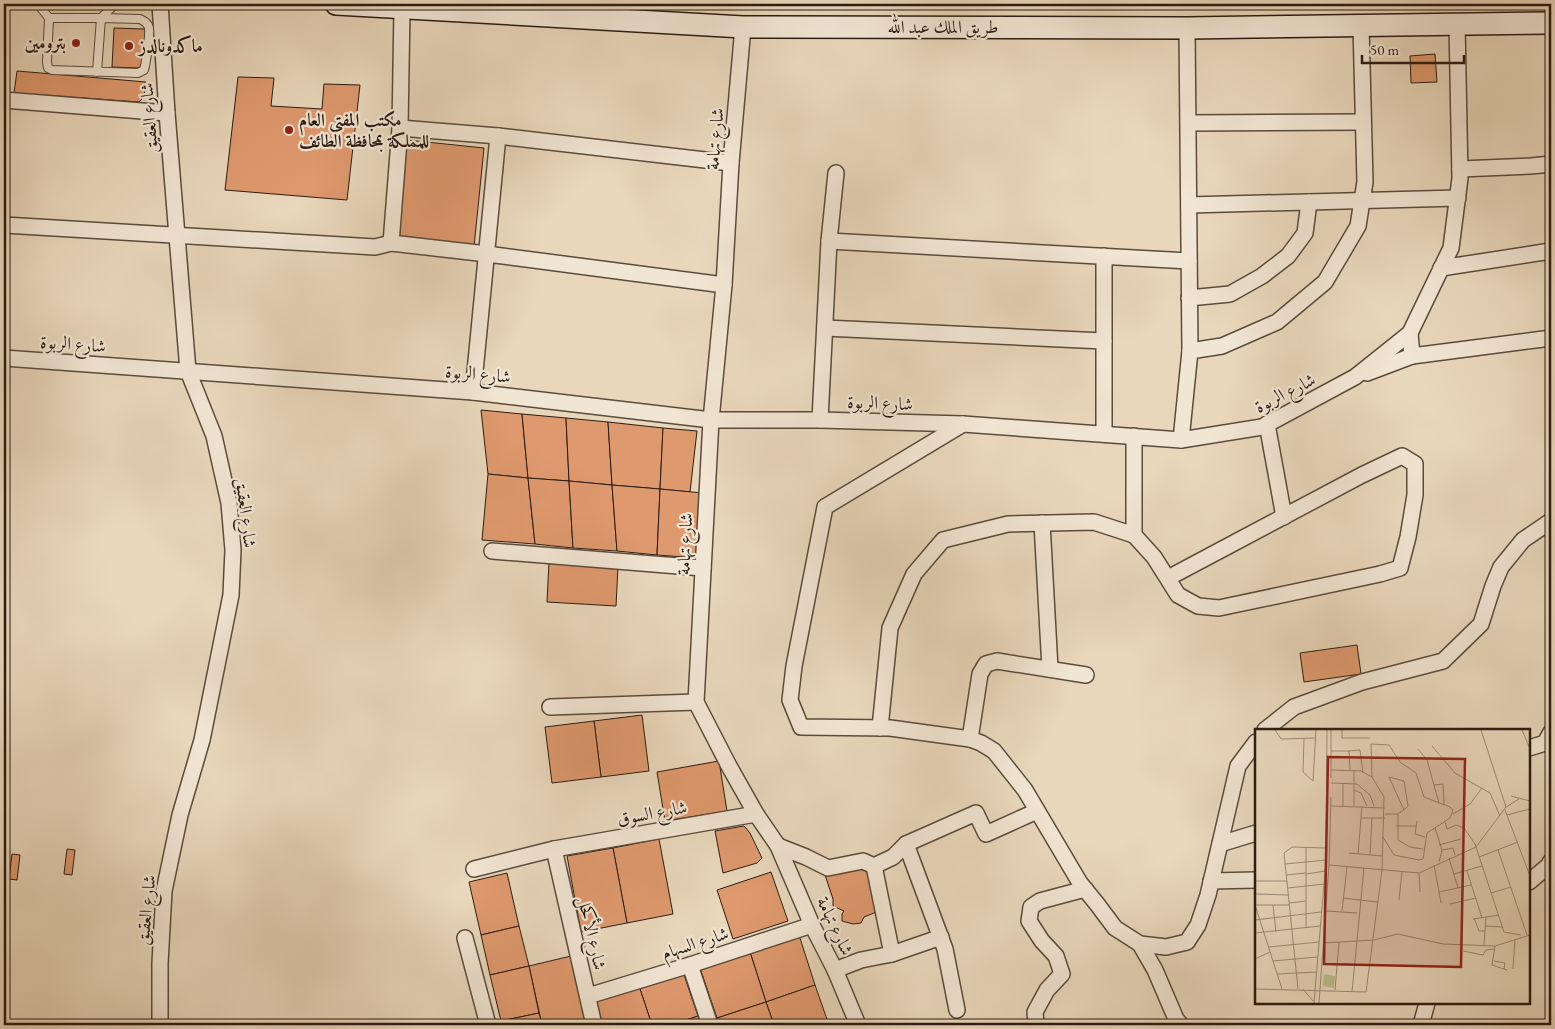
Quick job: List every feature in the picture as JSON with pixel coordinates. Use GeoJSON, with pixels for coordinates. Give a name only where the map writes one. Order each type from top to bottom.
{"type":"FeatureCollection","features":[{"type":"Feature","properties":{"kind":"main road","name":"طريق الملك عبد الله"},"geometry":{"type":"LineString","coordinates":[[336,4],[743,27],[1188,28],[1551,23]]}},
{"type":"Feature","properties":{"kind":"street","name":"شارع العقيق"},"geometry":{"type":"LineString","coordinates":[[160,4],[188,371],[214,436],[229,503],[233,550],[230,595],[204,731],[180,815],[164,891],[160,963],[160,1025]]}},
{"type":"Feature","properties":{"kind":"street"},"geometry":{"type":"LineString","coordinates":[[391,243],[400,128],[402,8]]}},
{"type":"Feature","properties":{"kind":"street","name":"شارع الربوة"},"geometry":{"type":"LineString","coordinates":[[4,358],[473,392],[711,420],[820,420],[963,424],[1181,440],[1262,427],[1355,377],[1410,333],[1451,248],[1460,169],[1457,24]]}},
{"type":"Feature","properties":{"kind":"street"},"geometry":{"type":"LineString","coordinates":[[1190,351],[1222,346],[1277,322],[1325,282],[1358,226],[1365,182],[1361,26]]}},
{"type":"Feature","properties":{"kind":"street","name":"شارع تهامة"},"geometry":{"type":"LineString","coordinates":[[743,27],[731,163],[724,285],[711,420],[696,702],[756,814],[778,846],[858,1025]]}},
{"type":"Feature","properties":{"kind":"street"},"geometry":{"type":"LineString","coordinates":[[1181,440],[1190,351],[1188,28]]}},
{"type":"Feature","properties":{"kind":"street"},"geometry":{"type":"LineString","coordinates":[[4,100],[167,113]]}},
{"type":"Feature","properties":{"kind":"street"},"geometry":{"type":"LineString","coordinates":[[1189,123],[1363,122]]}},
{"type":"Feature","properties":{"kind":"street"},"geometry":{"type":"LineString","coordinates":[[400,128],[498,136],[731,163]]}},
{"type":"Feature","properties":{"kind":"street"},"geometry":{"type":"LineString","coordinates":[[473,392],[498,136]]}},
{"type":"Feature","properties":{"kind":"street"},"geometry":{"type":"LineString","coordinates":[[1460,169],[1551,164]]}},
{"type":"Feature","properties":{"kind":"street"},"geometry":{"type":"LineString","coordinates":[[820,420],[829,242],[836,173]]}},
{"type":"Feature","properties":{"kind":"street"},"geometry":{"type":"LineString","coordinates":[[1189,205],[1458,198]]}},
{"type":"Feature","properties":{"kind":"street"},"geometry":{"type":"LineString","coordinates":[[1189,298],[1230,294],[1262,276],[1288,256],[1305,233],[1309,202]]}},
{"type":"Feature","properties":{"kind":"street"},"geometry":{"type":"LineString","coordinates":[[4,225],[375,247],[391,243],[724,285]]}},
{"type":"Feature","properties":{"kind":"street"},"geometry":{"type":"LineString","coordinates":[[829,242],[1189,261]]}},
{"type":"Feature","properties":{"kind":"street"},"geometry":{"type":"LineString","coordinates":[[1441,268],[1551,252]]}},
{"type":"Feature","properties":{"kind":"street"},"geometry":{"type":"LineString","coordinates":[[1104,256],[1104,434]]}},
{"type":"Feature","properties":{"kind":"street"},"geometry":{"type":"LineString","coordinates":[[825,328],[1104,341]]}},
{"type":"Feature","properties":{"kind":"street"},"geometry":{"type":"LineString","coordinates":[[1410,333],[1412,356]]}},
{"type":"Feature","properties":{"kind":"street"},"geometry":{"type":"LineString","coordinates":[[1355,377],[1412,356],[1551,338]]}},
{"type":"Feature","properties":{"kind":"street"},"geometry":{"type":"LineString","coordinates":[[963,424],[825,507],[794,666],[790,700],[801,727],[880,728],[970,739],[994,751],[1024,790],[1085,889],[1115,928],[1140,944],[1166,947],[1187,942],[1198,925],[1212,881],[1238,766],[1255,743]]}},
{"type":"Feature","properties":{"kind":"street"},"geometry":{"type":"LineString","coordinates":[[1267,424],[1284,517]]}},
{"type":"Feature","properties":{"kind":"street"},"geometry":{"type":"LineString","coordinates":[[1134,436],[1134,535]]}},
{"type":"Feature","properties":{"kind":"street"},"geometry":{"type":"LineString","coordinates":[[880,728],[890,628],[914,574],[943,540],[1008,524],[1094,522],[1134,535],[1154,557],[1178,595],[1198,606],[1219,608],[1315,589],[1400,568],[1408,537],[1415,495],[1415,464],[1402,456],[1168,578]]}},
{"type":"Feature","properties":{"kind":"street"},"geometry":{"type":"LineString","coordinates":[[1266,729],[1294,707],[1362,682],[1443,661],[1481,624],[1501,566],[1523,540],[1551,521]]}},
{"type":"Feature","properties":{"kind":"street"},"geometry":{"type":"LineString","coordinates":[[1042,523],[1050,669]]}},
{"type":"Feature","properties":{"kind":"street"},"geometry":{"type":"LineString","coordinates":[[492,550],[703,568]]}},
{"type":"Feature","properties":{"kind":"street"},"geometry":{"type":"LineString","coordinates":[[970,739],[980,674],[986,664],[997,661],[1086,675]]}},
{"type":"Feature","properties":{"kind":"street"},"geometry":{"type":"LineString","coordinates":[[550,707],[696,702]]}},
{"type":"Feature","properties":{"kind":"street"},"geometry":{"type":"LineString","coordinates":[[1530,748],[1545,742],[1551,732]]}},
{"type":"Feature","properties":{"kind":"street"},"geometry":{"type":"LineString","coordinates":[[778,846],[828,868],[863,861],[874,866],[893,857],[906,844],[976,813],[986,834],[1037,811]]}},
{"type":"Feature","properties":{"kind":"street","name":"شارع السوق"},"geometry":{"type":"LineString","coordinates":[[474,869],[554,849],[756,814]]}},
{"type":"Feature","properties":{"kind":"street"},"geometry":{"type":"LineString","coordinates":[[1220,844],[1255,833]]}},
{"type":"Feature","properties":{"kind":"street"},"geometry":{"type":"LineString","coordinates":[[906,844],[945,949],[957,1010]]}},
{"type":"Feature","properties":{"kind":"street","name":"شارع الأكحل"},"geometry":{"type":"LineString","coordinates":[[554,849],[594,1025]]}},
{"type":"Feature","properties":{"kind":"street"},"geometry":{"type":"LineString","coordinates":[[1530,881],[1548,866],[1551,861]]}},
{"type":"Feature","properties":{"kind":"street"},"geometry":{"type":"LineString","coordinates":[[874,866],[892,954]]}},
{"type":"Feature","properties":{"kind":"street"},"geometry":{"type":"LineString","coordinates":[[1212,881],[1255,880]]}},
{"type":"Feature","properties":{"kind":"street"},"geometry":{"type":"LineString","coordinates":[[1036,1025],[1035,1012],[1047,990],[1062,974],[1056,956],[1042,941],[1029,921],[1031,907],[1040,901],[1085,889]]}},
{"type":"Feature","properties":{"kind":"street","name":"شارع السهام"},"geometry":{"type":"LineString","coordinates":[[588,996],[690,965],[812,924]]}},
{"type":"Feature","properties":{"kind":"street"},"geometry":{"type":"LineString","coordinates":[[835,970],[861,960],[892,954],[940,937]]}},
{"type":"Feature","properties":{"kind":"street"},"geometry":{"type":"LineString","coordinates":[[465,938],[488,1025]]}},
{"type":"Feature","properties":{"kind":"street"},"geometry":{"type":"LineString","coordinates":[[1140,944],[1155,970],[1176,1019],[1181,1025]]}},
{"type":"Feature","properties":{"kind":"street"},"geometry":{"type":"LineString","coordinates":[[690,965],[710,1025]]}},
{"type":"Feature","properties":{"kind":"street"},"geometry":{"type":"LineString","coordinates":[[1421,1025],[1427,1004]]}},
{"type":"Feature","properties":{"kind":"lane"},"geometry":{"type":"LineString","coordinates":[[38,4],[50,18],[48,68],[52,70],[138,73],[144,70],[149,27],[146,22],[140,19],[50,18]]}},
{"type":"Feature","properties":{"kind":"lane"},"geometry":{"type":"LineString","coordinates":[[97,72],[101,18],[115,4]]}},
{"type":"Feature","properties":{"kind":"building","name":"ماكدونالدز"},"geometry":{"type":"Polygon","coordinates":[[[114,28],[145,29],[144,64],[138,68],[112,67],[114,28]]]}},
{"type":"Feature","properties":{"kind":"building"},"geometry":{"type":"Polygon","coordinates":[[[1435,54],[1437,82],[1411,83],[1410,56],[1435,54]]]}},
{"type":"Feature","properties":{"kind":"building"},"geometry":{"type":"Polygon","coordinates":[[[17,71],[146,82],[144,97],[139,102],[14,93],[17,71]]]}},
{"type":"Feature","properties":{"kind":"building"},"geometry":{"type":"Polygon","coordinates":[[[238,77],[274,78],[271,106],[322,109],[324,84],[360,85],[347,200],[225,190],[238,77]]]}},
{"type":"Feature","properties":{"kind":"building"},"geometry":{"type":"Polygon","coordinates":[[[407,140],[484,148],[474,247],[397,239],[407,140]]]}},
{"type":"Feature","properties":{"kind":"building"},"geometry":{"type":"Polygon","coordinates":[[[481,410],[522,414],[528,478],[488,474],[481,410]]]}},
{"type":"Feature","properties":{"kind":"building"},"geometry":{"type":"Polygon","coordinates":[[[522,414],[566,418],[569,481],[528,478],[522,414]]]}},
{"type":"Feature","properties":{"kind":"building"},"geometry":{"type":"Polygon","coordinates":[[[566,418],[608,422],[612,485],[569,481],[566,418]]]}},
{"type":"Feature","properties":{"kind":"building"},"geometry":{"type":"Polygon","coordinates":[[[608,422],[663,428],[660,489],[612,485],[608,422]]]}},
{"type":"Feature","properties":{"kind":"building"},"geometry":{"type":"Polygon","coordinates":[[[663,428],[697,431],[690,492],[660,489],[663,428]]]}},
{"type":"Feature","properties":{"kind":"building"},"geometry":{"type":"Polygon","coordinates":[[[488,474],[528,478],[535,544],[482,540],[488,474]]]}},
{"type":"Feature","properties":{"kind":"building"},"geometry":{"type":"Polygon","coordinates":[[[528,478],[569,481],[573,548],[535,544],[528,478]]]}},
{"type":"Feature","properties":{"kind":"building"},"geometry":{"type":"Polygon","coordinates":[[[569,481],[612,485],[617,551],[573,548],[569,481]]]}},
{"type":"Feature","properties":{"kind":"building"},"geometry":{"type":"Polygon","coordinates":[[[612,485],[660,489],[657,555],[617,551],[612,485]]]}},
{"type":"Feature","properties":{"kind":"building"},"geometry":{"type":"Polygon","coordinates":[[[660,489],[703,493],[698,558],[657,555],[660,489]]]}},
{"type":"Feature","properties":{"kind":"building"},"geometry":{"type":"Polygon","coordinates":[[[549,562],[618,566],[616,606],[547,602],[549,562]]]}},
{"type":"Feature","properties":{"kind":"building"},"geometry":{"type":"Polygon","coordinates":[[[1357,645],[1361,674],[1304,682],[1300,653],[1357,645]]]}},
{"type":"Feature","properties":{"kind":"building"},"geometry":{"type":"Polygon","coordinates":[[[642,715],[649,771],[601,777],[594,721],[642,715]]]}},
{"type":"Feature","properties":{"kind":"building"},"geometry":{"type":"Polygon","coordinates":[[[594,721],[601,777],[552,783],[545,727],[594,721]]]}},
{"type":"Feature","properties":{"kind":"building"},"geometry":{"type":"Polygon","coordinates":[[[719,761],[727,811],[665,821],[657,772],[719,761]]]}},
{"type":"Feature","properties":{"kind":"building"},"geometry":{"type":"Polygon","coordinates":[[[744,826],[750,833],[762,858],[757,863],[723,873],[715,831],[744,826]]]}},
{"type":"Feature","properties":{"kind":"building"},"geometry":{"type":"Polygon","coordinates":[[[659,839],[673,914],[627,923],[613,848],[659,839]]]}},
{"type":"Feature","properties":{"kind":"building"},"geometry":{"type":"Polygon","coordinates":[[[613,848],[627,923],[581,932],[567,856],[613,848]]]}},
{"type":"Feature","properties":{"kind":"building"},"geometry":{"type":"Polygon","coordinates":[[[67,849],[75,850],[72,875],[64,874],[67,849]]]}},
{"type":"Feature","properties":{"kind":"building"},"geometry":{"type":"Polygon","coordinates":[[[12,854],[20,855],[17,880],[9,879],[12,854]]]}},
{"type":"Feature","properties":{"kind":"building"},"geometry":{"type":"Polygon","coordinates":[[[862,869],[871,870],[879,911],[864,917],[861,923],[853,924],[842,921],[844,911],[833,906],[833,899],[825,875],[862,869]]]}},
{"type":"Feature","properties":{"kind":"building"},"geometry":{"type":"Polygon","coordinates":[[[771,872],[788,921],[733,939],[717,890],[771,872]]]}},
{"type":"Feature","properties":{"kind":"building"},"geometry":{"type":"Polygon","coordinates":[[[507,873],[519,926],[481,935],[469,882],[507,873]]]}},
{"type":"Feature","properties":{"kind":"building"},"geometry":{"type":"Polygon","coordinates":[[[519,926],[529,966],[490,975],[481,935],[519,926]]]}},
{"type":"Feature","properties":{"kind":"building"},"geometry":{"type":"Polygon","coordinates":[[[799,935],[815,985],[766,1002],[750,952],[799,935]]]}},
{"type":"Feature","properties":{"kind":"building"},"geometry":{"type":"Polygon","coordinates":[[[750,952],[766,1002],[717,1018],[700,968],[750,952]]]}},
{"type":"Feature","properties":{"kind":"building"},"geometry":{"type":"Polygon","coordinates":[[[571,956],[587,1025],[542,1025],[529,966],[571,956]]]}},
{"type":"Feature","properties":{"kind":"building"},"geometry":{"type":"Polygon","coordinates":[[[529,966],[539,1013],[501,1021],[490,975],[529,966]]]}},
{"type":"Feature","properties":{"kind":"building"},"geometry":{"type":"Polygon","coordinates":[[[683,972],[698,1016],[672,1025],[652,1025],[639,986],[683,972]]]}},
{"type":"Feature","properties":{"kind":"building"},"geometry":{"type":"Polygon","coordinates":[[[815,985],[829,1025],[774,1025],[766,1002],[815,985]]]}},
{"type":"Feature","properties":{"kind":"building"},"geometry":{"type":"Polygon","coordinates":[[[639,986],[652,1025],[602,1025],[596,1001],[639,986]]]}},
{"type":"Feature","properties":{"kind":"building"},"geometry":{"type":"Polygon","coordinates":[[[766,1002],[774,1025],[719,1025],[717,1018],[766,1002]]]}},
{"type":"Feature","properties":{"kind":"building"},"geometry":{"type":"Polygon","coordinates":[[[539,1013],[542,1025],[502,1025],[501,1021],[539,1013]]]}},
{"type":"Feature","properties":{"kind":"building"},"geometry":{"type":"Polygon","coordinates":[[[698,1016],[701,1025],[672,1025],[698,1016]]]}},
{"type":"Feature","properties":{"kind":"place","name":"بترومين"},"geometry":{"type":"Point","coordinates":[76,43]}},
{"type":"Feature","properties":{"kind":"place","name":"ماكدونالدز"},"geometry":{"type":"Point","coordinates":[129,46]}},
{"type":"Feature","properties":{"kind":"place","name":"مكتب المفتي العام للمملكة بمحافظة الطائف"},"geometry":{"type":"Point","coordinates":[289,130]}}]}
